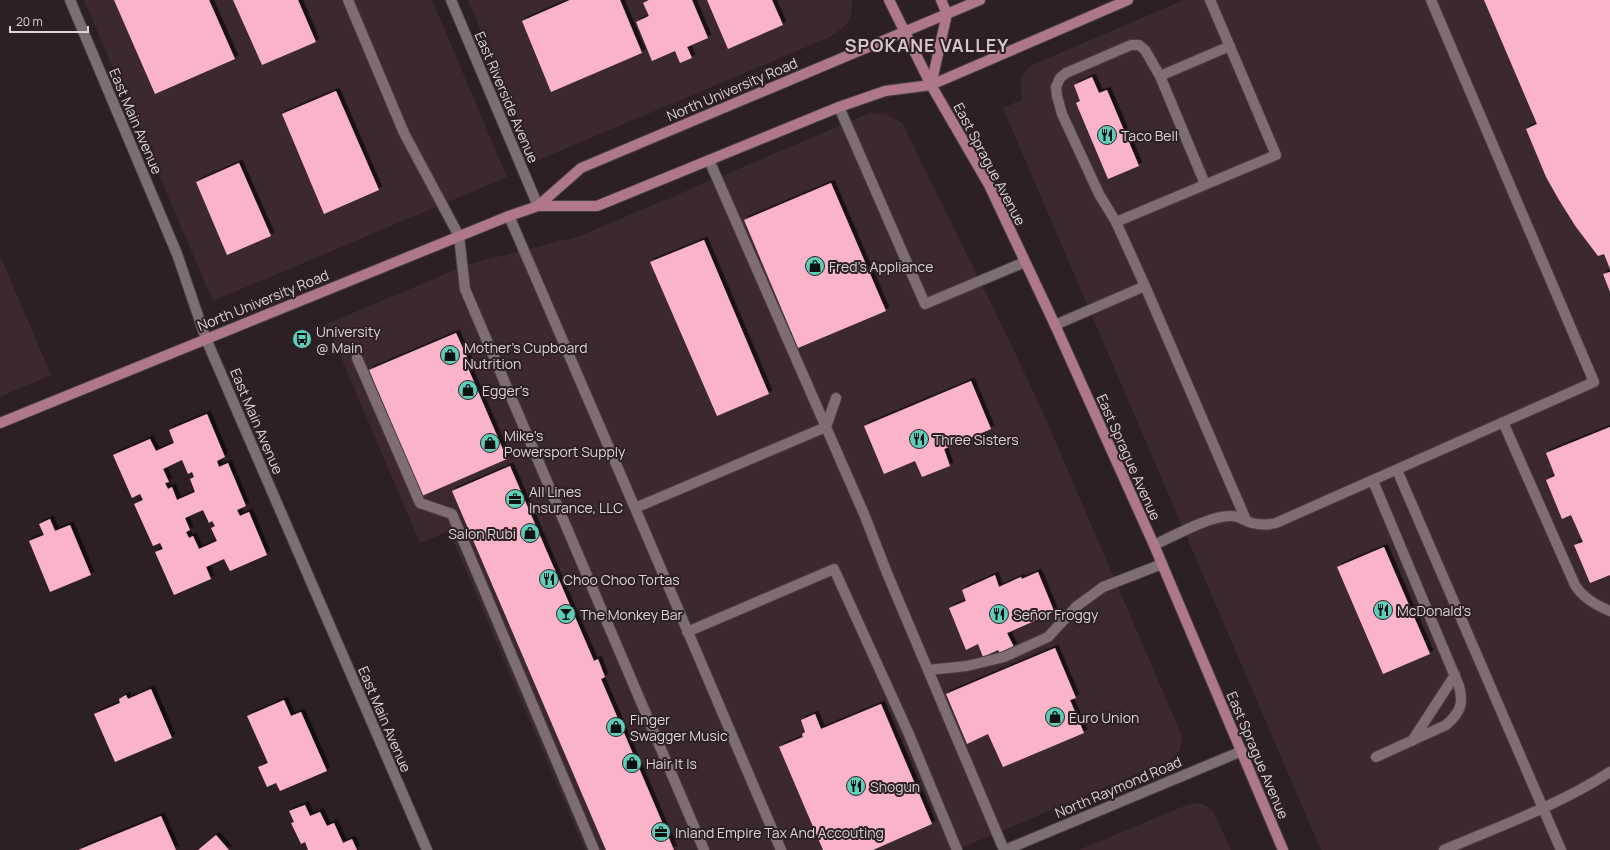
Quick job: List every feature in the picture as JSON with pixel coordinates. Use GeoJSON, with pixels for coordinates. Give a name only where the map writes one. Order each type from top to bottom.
{"type":"FeatureCollection","features":[{"type":"Feature","properties":{"kind":"main road","name":"East Sprague Avenue"},"geometry":{"type":"LineString","coordinates":[[889,0],[931,85],[989,185],[1025,262],[1154,545],[1283,850]]}},
{"type":"Feature","properties":{"kind":"main road"},"geometry":{"type":"LineString","coordinates":[[931,85],[947,14],[941,0]]}},
{"type":"Feature","properties":{"kind":"main road","name":"North University Road"},"geometry":{"type":"LineString","coordinates":[[538,206],[581,168],[980,0]]}},
{"type":"Feature","properties":{"kind":"main road","name":"North University Road"},"geometry":{"type":"LineString","coordinates":[[0,424],[509,216],[538,206],[597,206],[840,107],[885,91],[931,85],[1128,0]]}},
{"type":"Feature","properties":{"kind":"street","name":"East Main Avenue"},"geometry":{"type":"LineString","coordinates":[[70,0],[177,254],[206,339],[427,850]]}},
{"type":"Feature","properties":{"kind":"street"},"geometry":{"type":"LineString","coordinates":[[348,0],[404,133],[459,236],[465,289],[704,850]]}},
{"type":"Feature","properties":{"kind":"street","name":"East Riverside Avenue"},"geometry":{"type":"LineString","coordinates":[[451,0],[538,206]]}},
{"type":"Feature","properties":{"kind":"street"},"geometry":{"type":"LineString","coordinates":[[1116,222],[1276,155],[1210,0]]}},
{"type":"Feature","properties":{"kind":"street"},"geometry":{"type":"LineString","coordinates":[[1154,545],[1216,518],[1233,515],[1259,524],[1276,523],[1374,481],[1594,382],[1431,0]]}},
{"type":"Feature","properties":{"kind":"street"},"geometry":{"type":"LineString","coordinates":[[1205,184],[1160,76],[1145,50],[1139,45],[1131,45],[1066,73],[1060,78],[1056,87],[1062,114],[1099,194],[1116,222],[1246,520]]}},
{"type":"Feature","properties":{"kind":"street"},"geometry":{"type":"LineString","coordinates":[[1160,76],[1230,46]]}},
{"type":"Feature","properties":{"kind":"street"},"geometry":{"type":"LineString","coordinates":[[840,107],[925,304],[1025,262]]}},
{"type":"Feature","properties":{"kind":"street"},"geometry":{"type":"LineString","coordinates":[[709,160],[826,427],[1004,850]]}},
{"type":"Feature","properties":{"kind":"street"},"geometry":{"type":"LineString","coordinates":[[509,216],[781,850]]}},
{"type":"Feature","properties":{"kind":"street"},"geometry":{"type":"LineString","coordinates":[[1054,325],[1145,286]]}},
{"type":"Feature","properties":{"kind":"street"},"geometry":{"type":"LineString","coordinates":[[357,358],[420,503],[452,514],[594,850]]}},
{"type":"Feature","properties":{"kind":"street"},"geometry":{"type":"LineString","coordinates":[[634,508],[826,427],[836,398]]}},
{"type":"Feature","properties":{"kind":"street"},"geometry":{"type":"LineString","coordinates":[[1503,422],[1575,584],[1579,591],[1590,602],[1610,612]]}},
{"type":"Feature","properties":{"kind":"street"},"geometry":{"type":"LineString","coordinates":[[1396,470],[1561,850]]}},
{"type":"Feature","properties":{"kind":"street"},"geometry":{"type":"LineString","coordinates":[[1374,481],[1455,675],[1462,696],[1460,708],[1455,718],[1412,741],[1376,757]]}},
{"type":"Feature","properties":{"kind":"street"},"geometry":{"type":"LineString","coordinates":[[928,670],[967,666],[1004,657],[1048,638],[1077,606],[1103,587],[1162,564]]}},
{"type":"Feature","properties":{"kind":"street"},"geometry":{"type":"LineString","coordinates":[[688,632],[834,569],[908,732],[957,850]]}},
{"type":"Feature","properties":{"kind":"street"},"geometry":{"type":"LineString","coordinates":[[1412,741],[1455,675]]}},
{"type":"Feature","properties":{"kind":"street","name":"North Raymond Road"},"geometry":{"type":"LineString","coordinates":[[1004,850],[1242,751]]}},
{"type":"Feature","properties":{"kind":"street"},"geometry":{"type":"LineString","coordinates":[[1444,850],[1543,807],[1596,781],[1610,772]]}},
{"type":"Feature","properties":{"kind":"shaded area"},"geometry":{"type":"Polygon","coordinates":[[[84,0],[432,0],[507,177],[213,301],[84,0]]]}},
{"type":"Feature","properties":{"kind":"shaded area"},"geometry":{"type":"Polygon","coordinates":[[[468,0],[852,0],[852,10],[850,19],[844,27],[830,37],[536,161],[468,0]]]}},
{"type":"Feature","properties":{"kind":"shaded area"},"geometry":{"type":"Polygon","coordinates":[[[1184,0],[1610,0],[1610,850],[1321,850],[1003,108],[1023,99],[1021,91],[1021,76],[1030,66],[1184,0]]]}},
{"type":"Feature","properties":{"kind":"shaded area"},"geometry":{"type":"Polygon","coordinates":[[[870,113],[885,114],[902,123],[1009,340],[1043,413],[1180,731],[1182,738],[1179,752],[1170,760],[956,850],[585,850],[449,531],[420,543],[327,324],[469,264],[580,236],[870,113]]]}},
{"type":"Feature","properties":{"kind":"shaded area"},"geometry":{"type":"Polygon","coordinates":[[[0,255],[51,375],[0,397],[0,255]]]}},
{"type":"Feature","properties":{"kind":"shaded area"},"geometry":{"type":"Polygon","coordinates":[[[1196,803],[1203,804],[1213,811],[1231,850],[1079,850],[1182,807],[1196,803]]]}},
{"type":"Feature","properties":{"kind":"building"},"geometry":{"type":"Polygon","coordinates":[[[114,0],[209,0],[235,59],[155,94],[114,0]]]}},
{"type":"Feature","properties":{"kind":"building"},"geometry":{"type":"Polygon","coordinates":[[[233,0],[298,0],[316,42],[262,65],[233,0]]]}},
{"type":"Feature","properties":{"kind":"building"},"geometry":{"type":"Polygon","coordinates":[[[570,0],[620,0],[642,53],[551,92],[522,21],[570,0]]]}},
{"type":"Feature","properties":{"kind":"building"},"geometry":{"type":"Polygon","coordinates":[[[649,0],[692,0],[708,38],[687,47],[692,58],[680,63],[675,51],[652,61],[636,22],[649,16],[643,3],[649,0]]]}},
{"type":"Feature","properties":{"kind":"building"},"geometry":{"type":"Polygon","coordinates":[[[707,0],[772,0],[783,25],[728,49],[707,0]]]}},
{"type":"Feature","properties":{"kind":"building"},"geometry":{"type":"Polygon","coordinates":[[[1484,0],[1610,0],[1610,269],[1604,254],[1598,256],[1576,227],[1546,177],[1526,129],[1537,124],[1484,0]]]}},
{"type":"Feature","properties":{"kind":"building","name":"Taco Bell"},"geometry":{"type":"Polygon","coordinates":[[[1092,77],[1099,93],[1107,90],[1139,166],[1108,179],[1076,103],[1080,101],[1074,85],[1092,77]]]}},
{"type":"Feature","properties":{"kind":"building"},"geometry":{"type":"Polygon","coordinates":[[[336,91],[379,190],[324,214],[282,114],[336,91]]]}},
{"type":"Feature","properties":{"kind":"building"},"geometry":{"type":"Polygon","coordinates":[[[239,163],[271,236],[227,255],[196,182],[239,163]]]}},
{"type":"Feature","properties":{"kind":"building","name":"Fred's Appliance"},"geometry":{"type":"Polygon","coordinates":[[[831,183],[886,311],[798,348],[744,220],[831,183]]]}},
{"type":"Feature","properties":{"kind":"building"},"geometry":{"type":"Polygon","coordinates":[[[704,240],[769,394],[717,416],[650,262],[704,240]]]}},
{"type":"Feature","properties":{"kind":"building"},"geometry":{"type":"Polygon","coordinates":[[[1610,272],[1610,292],[1603,274],[1610,272]]]}},
{"type":"Feature","properties":{"kind":"building"},"geometry":{"type":"Polygon","coordinates":[[[456,333],[471,366],[468,368],[507,459],[422,496],[369,370],[456,333]]]}},
{"type":"Feature","properties":{"kind":"building","name":"Three Sisters"},"geometry":{"type":"Polygon","coordinates":[[[971,381],[991,429],[944,449],[950,466],[922,477],[915,461],[884,474],[864,426],[971,381]]]}},
{"type":"Feature","properties":{"kind":"building"},"geometry":{"type":"Polygon","coordinates":[[[207,414],[225,457],[217,461],[219,467],[228,463],[246,506],[237,510],[240,516],[249,512],[267,555],[230,571],[224,559],[206,567],[211,579],[174,595],[155,552],[163,549],[160,543],[153,546],[134,504],[143,500],[140,494],[132,498],[113,455],[150,439],[156,451],[174,443],[169,430],[207,414]],[[182,460],[163,469],[169,482],[165,483],[168,489],[172,487],[177,500],[195,492],[190,479],[194,477],[192,472],[188,474],[182,460]],[[203,510],[185,518],[190,530],[186,532],[189,538],[193,536],[199,549],[217,541],[211,528],[215,526],[212,521],[209,523],[203,510]]]}},
{"type":"Feature","properties":{"kind":"building"},"geometry":{"type":"Polygon","coordinates":[[[1610,427],[1610,575],[1590,583],[1574,545],[1583,542],[1571,515],[1562,519],[1546,480],[1555,476],[1546,453],[1610,427]]]}},
{"type":"Feature","properties":{"kind":"building"},"geometry":{"type":"Polygon","coordinates":[[[510,466],[594,661],[598,659],[605,677],[601,679],[674,850],[606,850],[452,491],[510,466]]]}},
{"type":"Feature","properties":{"kind":"building"},"geometry":{"type":"Polygon","coordinates":[[[50,519],[55,531],[70,525],[91,575],[50,592],[29,541],[44,535],[39,524],[50,519]]]}},
{"type":"Feature","properties":{"kind":"building","name":"McDonald's"},"geometry":{"type":"Polygon","coordinates":[[[1384,547],[1430,654],[1383,674],[1337,567],[1384,547]]]}},
{"type":"Feature","properties":{"kind":"building","name":"Señor Froggy"},"geometry":{"type":"Polygon","coordinates":[[[1038,572],[1054,611],[1007,633],[1014,647],[1000,653],[998,650],[983,657],[978,644],[966,650],[949,608],[966,601],[962,590],[995,575],[999,587],[1021,577],[1022,579],[1038,572]]]}},
{"type":"Feature","properties":{"kind":"building"},"geometry":{"type":"Polygon","coordinates":[[[1055,648],[1076,698],[1070,700],[1084,733],[1003,767],[988,734],[967,744],[946,694],[1055,648]]]}},
{"type":"Feature","properties":{"kind":"building"},"geometry":{"type":"Polygon","coordinates":[[[151,689],[172,738],[115,762],[94,714],[120,703],[119,699],[126,695],[128,699],[151,689]]]}},
{"type":"Feature","properties":{"kind":"building"},"geometry":{"type":"Polygon","coordinates":[[[284,700],[291,716],[301,712],[327,771],[280,791],[276,783],[267,787],[258,767],[268,763],[247,716],[284,700]]]}},
{"type":"Feature","properties":{"kind":"building","name":"Shogun"},"geometry":{"type":"Polygon","coordinates":[[[881,704],[932,824],[873,850],[823,850],[779,747],[803,737],[802,734],[805,732],[801,720],[815,714],[821,729],[881,704]]]}},
{"type":"Feature","properties":{"kind":"building"},"geometry":{"type":"Polygon","coordinates":[[[305,805],[310,816],[320,812],[327,826],[334,823],[343,843],[352,839],[357,850],[308,850],[305,842],[301,844],[291,823],[294,822],[289,811],[305,805]]]}},
{"type":"Feature","properties":{"kind":"building"},"geometry":{"type":"Polygon","coordinates":[[[161,816],[176,850],[78,850],[161,816]]]}},
{"type":"Feature","properties":{"kind":"building"},"geometry":{"type":"Polygon","coordinates":[[[216,835],[229,850],[198,850],[216,835]]]}},
{"type":"Feature","properties":{"kind":"place","name":"Taco Bell"},"geometry":{"type":"Point","coordinates":[1107,135]}},
{"type":"Feature","properties":{"kind":"place","name":"Fred's Appliance"},"geometry":{"type":"Point","coordinates":[815,266]}},
{"type":"Feature","properties":{"kind":"place","name":"University @ Main"},"geometry":{"type":"Point","coordinates":[302,339]}},
{"type":"Feature","properties":{"kind":"place","name":"Mother's Cupboard Nutrition"},"geometry":{"type":"Point","coordinates":[450,355]}},
{"type":"Feature","properties":{"kind":"place","name":"Egger's"},"geometry":{"type":"Point","coordinates":[468,390]}},
{"type":"Feature","properties":{"kind":"place","name":"Three Sisters"},"geometry":{"type":"Point","coordinates":[919,439]}},
{"type":"Feature","properties":{"kind":"place","name":"Mike's Powersport Supply"},"geometry":{"type":"Point","coordinates":[490,443]}},
{"type":"Feature","properties":{"kind":"place","name":"All Lines Insurance, LLC"},"geometry":{"type":"Point","coordinates":[515,499]}},
{"type":"Feature","properties":{"kind":"place","name":"Salon Rubi"},"geometry":{"type":"Point","coordinates":[530,533]}},
{"type":"Feature","properties":{"kind":"place","name":"Choo Choo Tortas"},"geometry":{"type":"Point","coordinates":[549,579]}},
{"type":"Feature","properties":{"kind":"place","name":"McDonald's"},"geometry":{"type":"Point","coordinates":[1383,610]}},
{"type":"Feature","properties":{"kind":"place","name":"The Monkey Bar"},"geometry":{"type":"Point","coordinates":[566,614]}},
{"type":"Feature","properties":{"kind":"place","name":"Señor Froggy"},"geometry":{"type":"Point","coordinates":[999,614]}},
{"type":"Feature","properties":{"kind":"place","name":"Euro Union"},"geometry":{"type":"Point","coordinates":[1055,717]}},
{"type":"Feature","properties":{"kind":"place","name":"Finger Swagger Music"},"geometry":{"type":"Point","coordinates":[616,727]}},
{"type":"Feature","properties":{"kind":"place","name":"Hair It Is"},"geometry":{"type":"Point","coordinates":[632,763]}},
{"type":"Feature","properties":{"kind":"place","name":"Shogun"},"geometry":{"type":"Point","coordinates":[856,786]}},
{"type":"Feature","properties":{"kind":"place","name":"Inland Empire Tax And Accouting"},"geometry":{"type":"Point","coordinates":[661,832]}},
{"type":"Feature","properties":{"kind":"district","name":"SPOKANE VALLEY"},"geometry":{"type":"Point","coordinates":[927,45]}}]}
